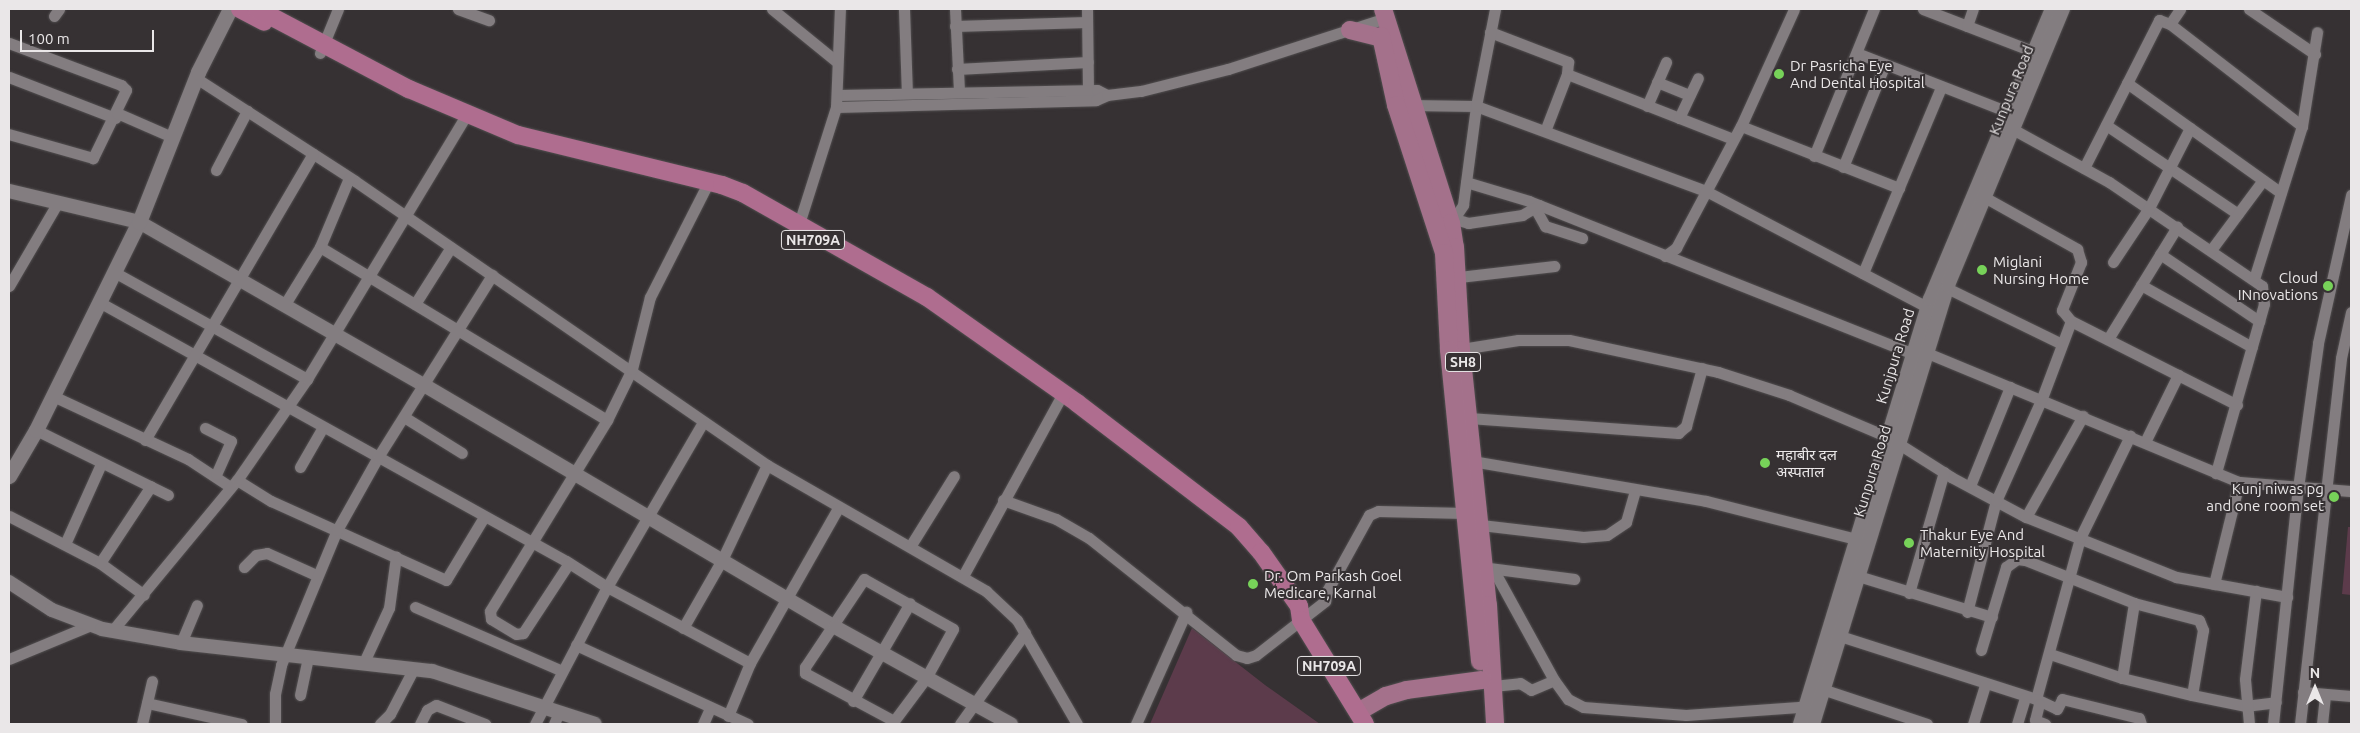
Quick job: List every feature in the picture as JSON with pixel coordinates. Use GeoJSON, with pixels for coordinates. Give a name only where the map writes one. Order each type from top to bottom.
{"type":"FeatureCollection","features":[{"type":"Feature","properties":{"kind":"highway","name":"NH709A"},"geometry":{"type":"LineString","coordinates":[[240,9],[463,120],[491,137],[561,159],[707,185],[740,202],[798,227],[920,303],[1061,397],[1229,531],[1252,557],[1290,613],[1301,620],[1361,718]]}},
{"type":"Feature","properties":{"kind":"highway","name":"NH709A"},"geometry":{"type":"LineString","coordinates":[[256,9],[321,49]]}},
{"type":"Feature","properties":{"kind":"main road"},"geometry":{"type":"LineString","coordinates":[[9,476],[36,430],[139,222],[196,78],[230,9]]}},
{"type":"Feature","properties":{"kind":"main road","name":"SH8"},"geometry":{"type":"LineString","coordinates":[[1380,14],[1381,38],[1405,105],[1453,221],[1459,277],[1453,309]]}},
{"type":"Feature","properties":{"kind":"main road","name":"SH8"},"geometry":{"type":"LineString","coordinates":[[1380,14],[1440,234],[1453,309],[1460,394],[1466,512],[1483,567]]}},
{"type":"Feature","properties":{"kind":"main road"},"geometry":{"type":"LineString","coordinates":[[1350,30],[1381,38]]}},
{"type":"Feature","properties":{"kind":"main road","name":"SH8"},"geometry":{"type":"LineString","coordinates":[[1460,394],[1469,418],[1472,461],[1481,526],[1487,683],[1486,724]]}},
{"type":"Feature","properties":{"kind":"main road"},"geometry":{"type":"LineString","coordinates":[[1361,718],[1386,696],[1407,690],[1487,683]]}},
{"type":"Feature","properties":{"kind":"main road","name":"SH8"},"geometry":{"type":"LineString","coordinates":[[1487,683],[1495,724]]}},
{"type":"Feature","properties":{"kind":"street"},"geometry":{"type":"LineString","coordinates":[[321,49],[338,9]]}},
{"type":"Feature","properties":{"kind":"street"},"geometry":{"type":"LineString","coordinates":[[458,9],[483,15]]}},
{"type":"Feature","properties":{"kind":"street"},"geometry":{"type":"LineString","coordinates":[[772,9],[837,62]]}},
{"type":"Feature","properties":{"kind":"street"},"geometry":{"type":"LineString","coordinates":[[798,227],[836,107],[838,95],[837,62],[840,9]]}},
{"type":"Feature","properties":{"kind":"street"},"geometry":{"type":"LineString","coordinates":[[904,9],[907,93]]}},
{"type":"Feature","properties":{"kind":"street"},"geometry":{"type":"LineString","coordinates":[[954,9],[959,92]]}},
{"type":"Feature","properties":{"kind":"street"},"geometry":{"type":"LineString","coordinates":[[1087,9],[1088,90]]}},
{"type":"Feature","properties":{"kind":"street"},"geometry":{"type":"LineString","coordinates":[[1453,221],[1462,210],[1476,106],[1495,9]]}},
{"type":"Feature","properties":{"kind":"street"},"geometry":{"type":"LineString","coordinates":[[1665,256],[1676,248],[1741,126],[1794,9]]}},
{"type":"Feature","properties":{"kind":"street"},"geometry":{"type":"LineString","coordinates":[[1814,156],[1874,9]]}},
{"type":"Feature","properties":{"kind":"street"},"geometry":{"type":"LineString","coordinates":[[1923,9],[2038,54]]}},
{"type":"Feature","properties":{"kind":"street"},"geometry":{"type":"LineString","coordinates":[[1967,26],[1974,9]]}},
{"type":"Feature","properties":{"kind":"street","name":"Kunjpura Road"},"geometry":{"type":"LineString","coordinates":[[1800,724],[1812,706],[1918,352],[1933,310],[2038,54],[2052,9]]}},
{"type":"Feature","properties":{"kind":"street","name":"Kunpura Road"},"geometry":{"type":"LineString","coordinates":[[2038,54],[2063,9]]}},
{"type":"Feature","properties":{"kind":"street"},"geometry":{"type":"LineString","coordinates":[[2170,24],[2180,9]]}},
{"type":"Feature","properties":{"kind":"street"},"geometry":{"type":"LineString","coordinates":[[2249,9],[2315,54]]}},
{"type":"Feature","properties":{"kind":"street"},"geometry":{"type":"LineString","coordinates":[[836,107],[1096,100],[1107,95],[1141,91],[1228,69],[1350,30],[1380,14]]}},
{"type":"Feature","properties":{"kind":"street"},"geometry":{"type":"LineString","coordinates":[[2084,168],[2127,83],[2154,24],[2159,20],[2170,24],[2302,126]]}},
{"type":"Feature","properties":{"kind":"street"},"geometry":{"type":"LineString","coordinates":[[955,26],[1087,22]]}},
{"type":"Feature","properties":{"kind":"street"},"geometry":{"type":"LineString","coordinates":[[1490,32],[1565,60],[1567,74],[1545,131]]}},
{"type":"Feature","properties":{"kind":"street"},"geometry":{"type":"LineString","coordinates":[[2254,279],[2302,126],[2317,32]]}},
{"type":"Feature","properties":{"kind":"street"},"geometry":{"type":"LineString","coordinates":[[9,43],[124,86],[126,92],[93,158],[9,134]]}},
{"type":"Feature","properties":{"kind":"street"},"geometry":{"type":"LineString","coordinates":[[1857,53],[1941,87],[2010,120],[2148,208],[2254,279],[2265,295],[2237,405],[2216,473]]}},
{"type":"Feature","properties":{"kind":"street"},"geometry":{"type":"LineString","coordinates":[[957,68],[1088,62]]}},
{"type":"Feature","properties":{"kind":"street"},"geometry":{"type":"LineString","coordinates":[[1647,106],[1666,62]]}},
{"type":"Feature","properties":{"kind":"street"},"geometry":{"type":"LineString","coordinates":[[1842,167],[1886,64]]}},
{"type":"Feature","properties":{"kind":"street"},"geometry":{"type":"LineString","coordinates":[[1567,74],[1733,139]]}},
{"type":"Feature","properties":{"kind":"street"},"geometry":{"type":"LineString","coordinates":[[9,77],[172,137]]}},
{"type":"Feature","properties":{"kind":"street"},"geometry":{"type":"LineString","coordinates":[[196,78],[350,178],[632,369],[703,422],[767,465],[838,508],[911,545],[963,576],[997,600],[1025,633],[1077,724]]}},
{"type":"Feature","properties":{"kind":"street"},"geometry":{"type":"LineString","coordinates":[[1679,118],[1698,78]]}},
{"type":"Feature","properties":{"kind":"street"},"geometry":{"type":"LineString","coordinates":[[1657,82],[1690,95]]}},
{"type":"Feature","properties":{"kind":"street"},"geometry":{"type":"LineString","coordinates":[[2127,83],[2280,192]]}},
{"type":"Feature","properties":{"kind":"street"},"geometry":{"type":"LineString","coordinates":[[1863,273],[1941,87]]}},
{"type":"Feature","properties":{"kind":"street"},"geometry":{"type":"LineString","coordinates":[[838,95],[1088,90],[1097,90],[1107,95]]}},
{"type":"Feature","properties":{"kind":"street"},"geometry":{"type":"LineString","coordinates":[[1405,105],[1476,106],[1706,191],[1933,310],[1947,288],[1980,195],[2077,249],[2081,262],[2062,310],[2071,321],[2237,405]]}},
{"type":"Feature","properties":{"kind":"street"},"geometry":{"type":"LineString","coordinates":[[216,170],[247,111]]}},
{"type":"Feature","properties":{"kind":"street"},"geometry":{"type":"LineString","coordinates":[[112,631],[144,595],[233,483],[307,379],[371,277],[463,120]]}},
{"type":"Feature","properties":{"kind":"street"},"geometry":{"type":"LineString","coordinates":[[2106,125],[2169,165],[2238,214]]}},
{"type":"Feature","properties":{"kind":"street"},"geometry":{"type":"LineString","coordinates":[[1741,126],[1899,188]]}},
{"type":"Feature","properties":{"kind":"street"},"geometry":{"type":"LineString","coordinates":[[2113,262],[2148,208],[2190,128]]}},
{"type":"Feature","properties":{"kind":"street"},"geometry":{"type":"LineString","coordinates":[[145,440],[193,355],[313,154]]}},
{"type":"Feature","properties":{"kind":"street"},"geometry":{"type":"LineString","coordinates":[[285,304],[320,247],[350,178]]}},
{"type":"Feature","properties":{"kind":"street"},"geometry":{"type":"LineString","coordinates":[[2211,250],[2263,180]]}},
{"type":"Feature","properties":{"kind":"street"},"geometry":{"type":"LineString","coordinates":[[1466,182],[1537,206],[2042,398],[2239,482],[2298,488],[2351,490]]}},
{"type":"Feature","properties":{"kind":"street"},"geometry":{"type":"LineString","coordinates":[[9,183],[46,193],[58,202]]}},
{"type":"Feature","properties":{"kind":"street"},"geometry":{"type":"LineString","coordinates":[[570,563],[523,633],[516,634],[490,619],[489,613],[607,420],[632,369],[650,297],[707,185]]}},
{"type":"Feature","properties":{"kind":"street"},"geometry":{"type":"LineString","coordinates":[[9,191],[139,222],[424,384],[789,598],[835,627],[1011,724]]}},
{"type":"Feature","properties":{"kind":"street"},"geometry":{"type":"LineString","coordinates":[[2273,724],[2298,488],[2318,342],[2351,195]]}},
{"type":"Feature","properties":{"kind":"street"},"geometry":{"type":"LineString","coordinates":[[9,286],[58,202]]}},
{"type":"Feature","properties":{"kind":"street"},"geometry":{"type":"LineString","coordinates":[[1453,221],[1468,223],[1522,215],[1537,206]]}},
{"type":"Feature","properties":{"kind":"street"},"geometry":{"type":"LineString","coordinates":[[1537,206],[1545,226],[1582,238]]}},
{"type":"Feature","properties":{"kind":"street"},"geometry":{"type":"LineString","coordinates":[[2108,339],[2177,227]]}},
{"type":"Feature","properties":{"kind":"street"},"geometry":{"type":"LineString","coordinates":[[320,247],[607,420]]}},
{"type":"Feature","properties":{"kind":"street"},"geometry":{"type":"LineString","coordinates":[[416,304],[451,247]]}},
{"type":"Feature","properties":{"kind":"street"},"geometry":{"type":"LineString","coordinates":[[2160,254],[2259,320]]}},
{"type":"Feature","properties":{"kind":"street"},"geometry":{"type":"LineString","coordinates":[[1459,277],[1554,266]]}},
{"type":"Feature","properties":{"kind":"street"},"geometry":{"type":"LineString","coordinates":[[114,272],[212,324],[307,379]]}},
{"type":"Feature","properties":{"kind":"street"},"geometry":{"type":"LineString","coordinates":[[275,724],[275,694],[285,653],[316,575],[337,530],[378,457],[459,331],[492,275]]}},
{"type":"Feature","properties":{"kind":"street"},"geometry":{"type":"LineString","coordinates":[[2141,285],[2252,347]]}},
{"type":"Feature","properties":{"kind":"street"},"geometry":{"type":"LineString","coordinates":[[1947,288],[2060,343]]}},
{"type":"Feature","properties":{"kind":"street"},"geometry":{"type":"LineString","coordinates":[[99,302],[570,563],[607,587],[750,663]]}},
{"type":"Feature","properties":{"kind":"street"},"geometry":{"type":"LineString","coordinates":[[2300,724],[2341,358],[2351,312]]}},
{"type":"Feature","properties":{"kind":"street"},"geometry":{"type":"LineString","coordinates":[[1967,612],[1996,501],[2042,398],[2060,343],[2071,321]]}},
{"type":"Feature","properties":{"kind":"street"},"geometry":{"type":"LineString","coordinates":[[1455,350],[1518,340],[1569,340],[1702,368],[1789,395],[1893,440],[1944,472],[2026,517],[2176,577],[2287,597]]}},
{"type":"Feature","properties":{"kind":"street"},"geometry":{"type":"LineString","coordinates":[[1469,418],[1678,433],[1686,426],[1702,368]]}},
{"type":"Feature","properties":{"kind":"street"},"geometry":{"type":"LineString","coordinates":[[2144,442],[2178,375]]}},
{"type":"Feature","properties":{"kind":"street"},"geometry":{"type":"LineString","coordinates":[[1970,486],[2010,387]]}},
{"type":"Feature","properties":{"kind":"street"},"geometry":{"type":"LineString","coordinates":[[53,396],[271,501],[448,580],[484,516]]}},
{"type":"Feature","properties":{"kind":"street"},"geometry":{"type":"LineString","coordinates":[[963,576],[1061,397]]}},
{"type":"Feature","properties":{"kind":"street"},"geometry":{"type":"LineString","coordinates":[[2026,517],[2083,416]]}},
{"type":"Feature","properties":{"kind":"street"},"geometry":{"type":"LineString","coordinates":[[404,417],[462,452]]}},
{"type":"Feature","properties":{"kind":"street"},"geometry":{"type":"LineString","coordinates":[[535,724],[607,587],[650,517],[703,422]]}},
{"type":"Feature","properties":{"kind":"street"},"geometry":{"type":"LineString","coordinates":[[300,467],[323,427]]}},
{"type":"Feature","properties":{"kind":"street"},"geometry":{"type":"LineString","coordinates":[[205,428],[230,441],[216,474]]}},
{"type":"Feature","properties":{"kind":"street"},"geometry":{"type":"LineString","coordinates":[[36,430],[101,464],[168,495]]}},
{"type":"Feature","properties":{"kind":"street"},"geometry":{"type":"LineString","coordinates":[[2017,724],[2034,700],[2050,654],[2080,538],[2130,436]]}},
{"type":"Feature","properties":{"kind":"street"},"geometry":{"type":"LineString","coordinates":[[1472,461],[1706,501],[1862,540],[1858,576],[1840,636],[1818,687],[1927,724]]}},
{"type":"Feature","properties":{"kind":"street"},"geometry":{"type":"LineString","coordinates":[[65,544],[101,464]]}},
{"type":"Feature","properties":{"kind":"street"},"geometry":{"type":"LineString","coordinates":[[683,628],[722,560],[767,465]]}},
{"type":"Feature","properties":{"kind":"street"},"geometry":{"type":"LineString","coordinates":[[1909,593],[1944,472]]}},
{"type":"Feature","properties":{"kind":"street"},"geometry":{"type":"LineString","coordinates":[[911,545],[954,476]]}},
{"type":"Feature","properties":{"kind":"street"},"geometry":{"type":"LineString","coordinates":[[2214,584],[2239,482]]}},
{"type":"Feature","properties":{"kind":"street"},"geometry":{"type":"LineString","coordinates":[[100,563],[151,486]]}},
{"type":"Feature","properties":{"kind":"street"},"geometry":{"type":"LineString","coordinates":[[1481,526],[1583,537],[1606,535],[1626,522],[1636,490]]}},
{"type":"Feature","properties":{"kind":"street"},"geometry":{"type":"LineString","coordinates":[[1003,500],[1075,529],[1186,612],[1236,655],[1247,658],[1256,655],[1325,601],[1327,591],[1369,515],[1378,511],[1466,512]]}},
{"type":"Feature","properties":{"kind":"street"},"geometry":{"type":"LineString","coordinates":[[728,716],[750,663],[789,598],[838,508]]}},
{"type":"Feature","properties":{"kind":"street"},"geometry":{"type":"LineString","coordinates":[[9,516],[100,563],[144,595]]}},
{"type":"Feature","properties":{"kind":"street"},"geometry":{"type":"LineString","coordinates":[[244,567],[256,555],[267,553],[316,575]]}},
{"type":"Feature","properties":{"kind":"street"},"geometry":{"type":"LineString","coordinates":[[364,662],[389,608],[396,556]]}},
{"type":"Feature","properties":{"kind":"street"},"geometry":{"type":"LineString","coordinates":[[1981,650],[2010,562],[2025,560],[2069,580],[2134,603],[2199,620],[2203,624],[2192,695]]}},
{"type":"Feature","properties":{"kind":"street"},"geometry":{"type":"LineString","coordinates":[[1483,567],[1574,579]]}},
{"type":"Feature","properties":{"kind":"street"},"geometry":{"type":"LineString","coordinates":[[1483,567],[1554,680],[1568,699],[1582,707],[1687,719],[1812,706],[1813,724]]}},
{"type":"Feature","properties":{"kind":"street"},"geometry":{"type":"LineString","coordinates":[[1858,576],[1967,612],[1992,617]]}},
{"type":"Feature","properties":{"kind":"street"},"geometry":{"type":"LineString","coordinates":[[864,579],[910,603],[953,629],[926,678],[894,722],[853,701],[806,673],[806,667],[835,627],[864,579]]}},
{"type":"Feature","properties":{"kind":"street"},"geometry":{"type":"LineString","coordinates":[[9,582],[52,610],[112,631],[181,643],[414,668],[450,675],[545,706],[556,718],[595,724]]}},
{"type":"Feature","properties":{"kind":"street"},"geometry":{"type":"LineString","coordinates":[[2249,724],[2245,706],[2245,679],[2256,591]]}},
{"type":"Feature","properties":{"kind":"street"},"geometry":{"type":"LineString","coordinates":[[853,701],[910,603]]}},
{"type":"Feature","properties":{"kind":"street"},"geometry":{"type":"LineString","coordinates":[[2122,678],[2134,603]]}},
{"type":"Feature","properties":{"kind":"street"},"geometry":{"type":"LineString","coordinates":[[181,643],[197,605]]}},
{"type":"Feature","properties":{"kind":"street"},"geometry":{"type":"LineString","coordinates":[[415,607],[562,671]]}},
{"type":"Feature","properties":{"kind":"street"},"geometry":{"type":"LineString","coordinates":[[1136,724],[1186,612]]}},
{"type":"Feature","properties":{"kind":"street"},"geometry":{"type":"LineString","coordinates":[[9,658],[91,625]]}},
{"type":"Feature","properties":{"kind":"street"},"geometry":{"type":"LineString","coordinates":[[960,724],[1025,633]]}},
{"type":"Feature","properties":{"kind":"street"},"geometry":{"type":"LineString","coordinates":[[1840,636],[2057,709],[2062,699],[2117,719],[2140,718],[2141,724]]}},
{"type":"Feature","properties":{"kind":"street"},"geometry":{"type":"LineString","coordinates":[[576,646],[747,724]]}},
{"type":"Feature","properties":{"kind":"street"},"geometry":{"type":"LineString","coordinates":[[2050,654],[2122,678],[2192,695],[2245,706],[2276,702]]}},
{"type":"Feature","properties":{"kind":"street"},"geometry":{"type":"LineString","coordinates":[[300,695],[308,656]]}},
{"type":"Feature","properties":{"kind":"street"},"geometry":{"type":"LineString","coordinates":[[380,724],[390,714],[414,668]]}},
{"type":"Feature","properties":{"kind":"street"},"geometry":{"type":"LineString","coordinates":[[1487,683],[1520,683],[1531,690],[1554,680]]}},
{"type":"Feature","properties":{"kind":"street"},"geometry":{"type":"LineString","coordinates":[[142,724],[152,681]]}},
{"type":"Feature","properties":{"kind":"street"},"geometry":{"type":"LineString","coordinates":[[1973,724],[1985,685]]}},
{"type":"Feature","properties":{"kind":"street"},"geometry":{"type":"LineString","coordinates":[[2303,692],[2351,696]]}},
{"type":"Feature","properties":{"kind":"street"},"geometry":{"type":"LineString","coordinates":[[2322,724],[2325,694]]}},
{"type":"Feature","properties":{"kind":"street"},"geometry":{"type":"LineString","coordinates":[[2034,700],[2035,720],[2045,724]]}},
{"type":"Feature","properties":{"kind":"street"},"geometry":{"type":"LineString","coordinates":[[147,703],[201,719],[242,724]]}},
{"type":"Feature","properties":{"kind":"street"},"geometry":{"type":"LineString","coordinates":[[420,724],[427,710],[436,705],[485,724]]}},
{"type":"Feature","properties":{"kind":"street"},"geometry":{"type":"LineString","coordinates":[[703,724],[710,708]]}},
{"type":"Feature","properties":{"kind":"shaded area"},"geometry":{"type":"Polygon","coordinates":[[[2348,527],[2351,527],[2351,595],[2342,594],[2348,527]]]}},
{"type":"Feature","properties":{"kind":"shaded area"},"geometry":{"type":"Polygon","coordinates":[[[1192,628],[1265,685],[1320,724],[1150,724],[1192,628]]]}},
{"type":"Feature","properties":{"kind":"place","name":"Dr Pasricha Eye And Dental Hospital"},"geometry":{"type":"Point","coordinates":[1779,74]}},
{"type":"Feature","properties":{"kind":"place","name":"Miglani Nursing Home"},"geometry":{"type":"Point","coordinates":[1982,270]}},
{"type":"Feature","properties":{"kind":"place","name":"Cloud INnovations"},"geometry":{"type":"Point","coordinates":[2328,286]}},
{"type":"Feature","properties":{"kind":"place","name":"महाबीर दल अस्पताल"},"geometry":{"type":"Point","coordinates":[1765,463]}},
{"type":"Feature","properties":{"kind":"place","name":"Kunj niwas pg and one room set"},"geometry":{"type":"Point","coordinates":[2334,497]}},
{"type":"Feature","properties":{"kind":"place","name":"Thakur Eye And Maternity Hospital"},"geometry":{"type":"Point","coordinates":[1909,543]}},
{"type":"Feature","properties":{"kind":"place","name":"Dr. Om Parkash Goel Medicare, Karnal"},"geometry":{"type":"Point","coordinates":[1253,584]}}]}
